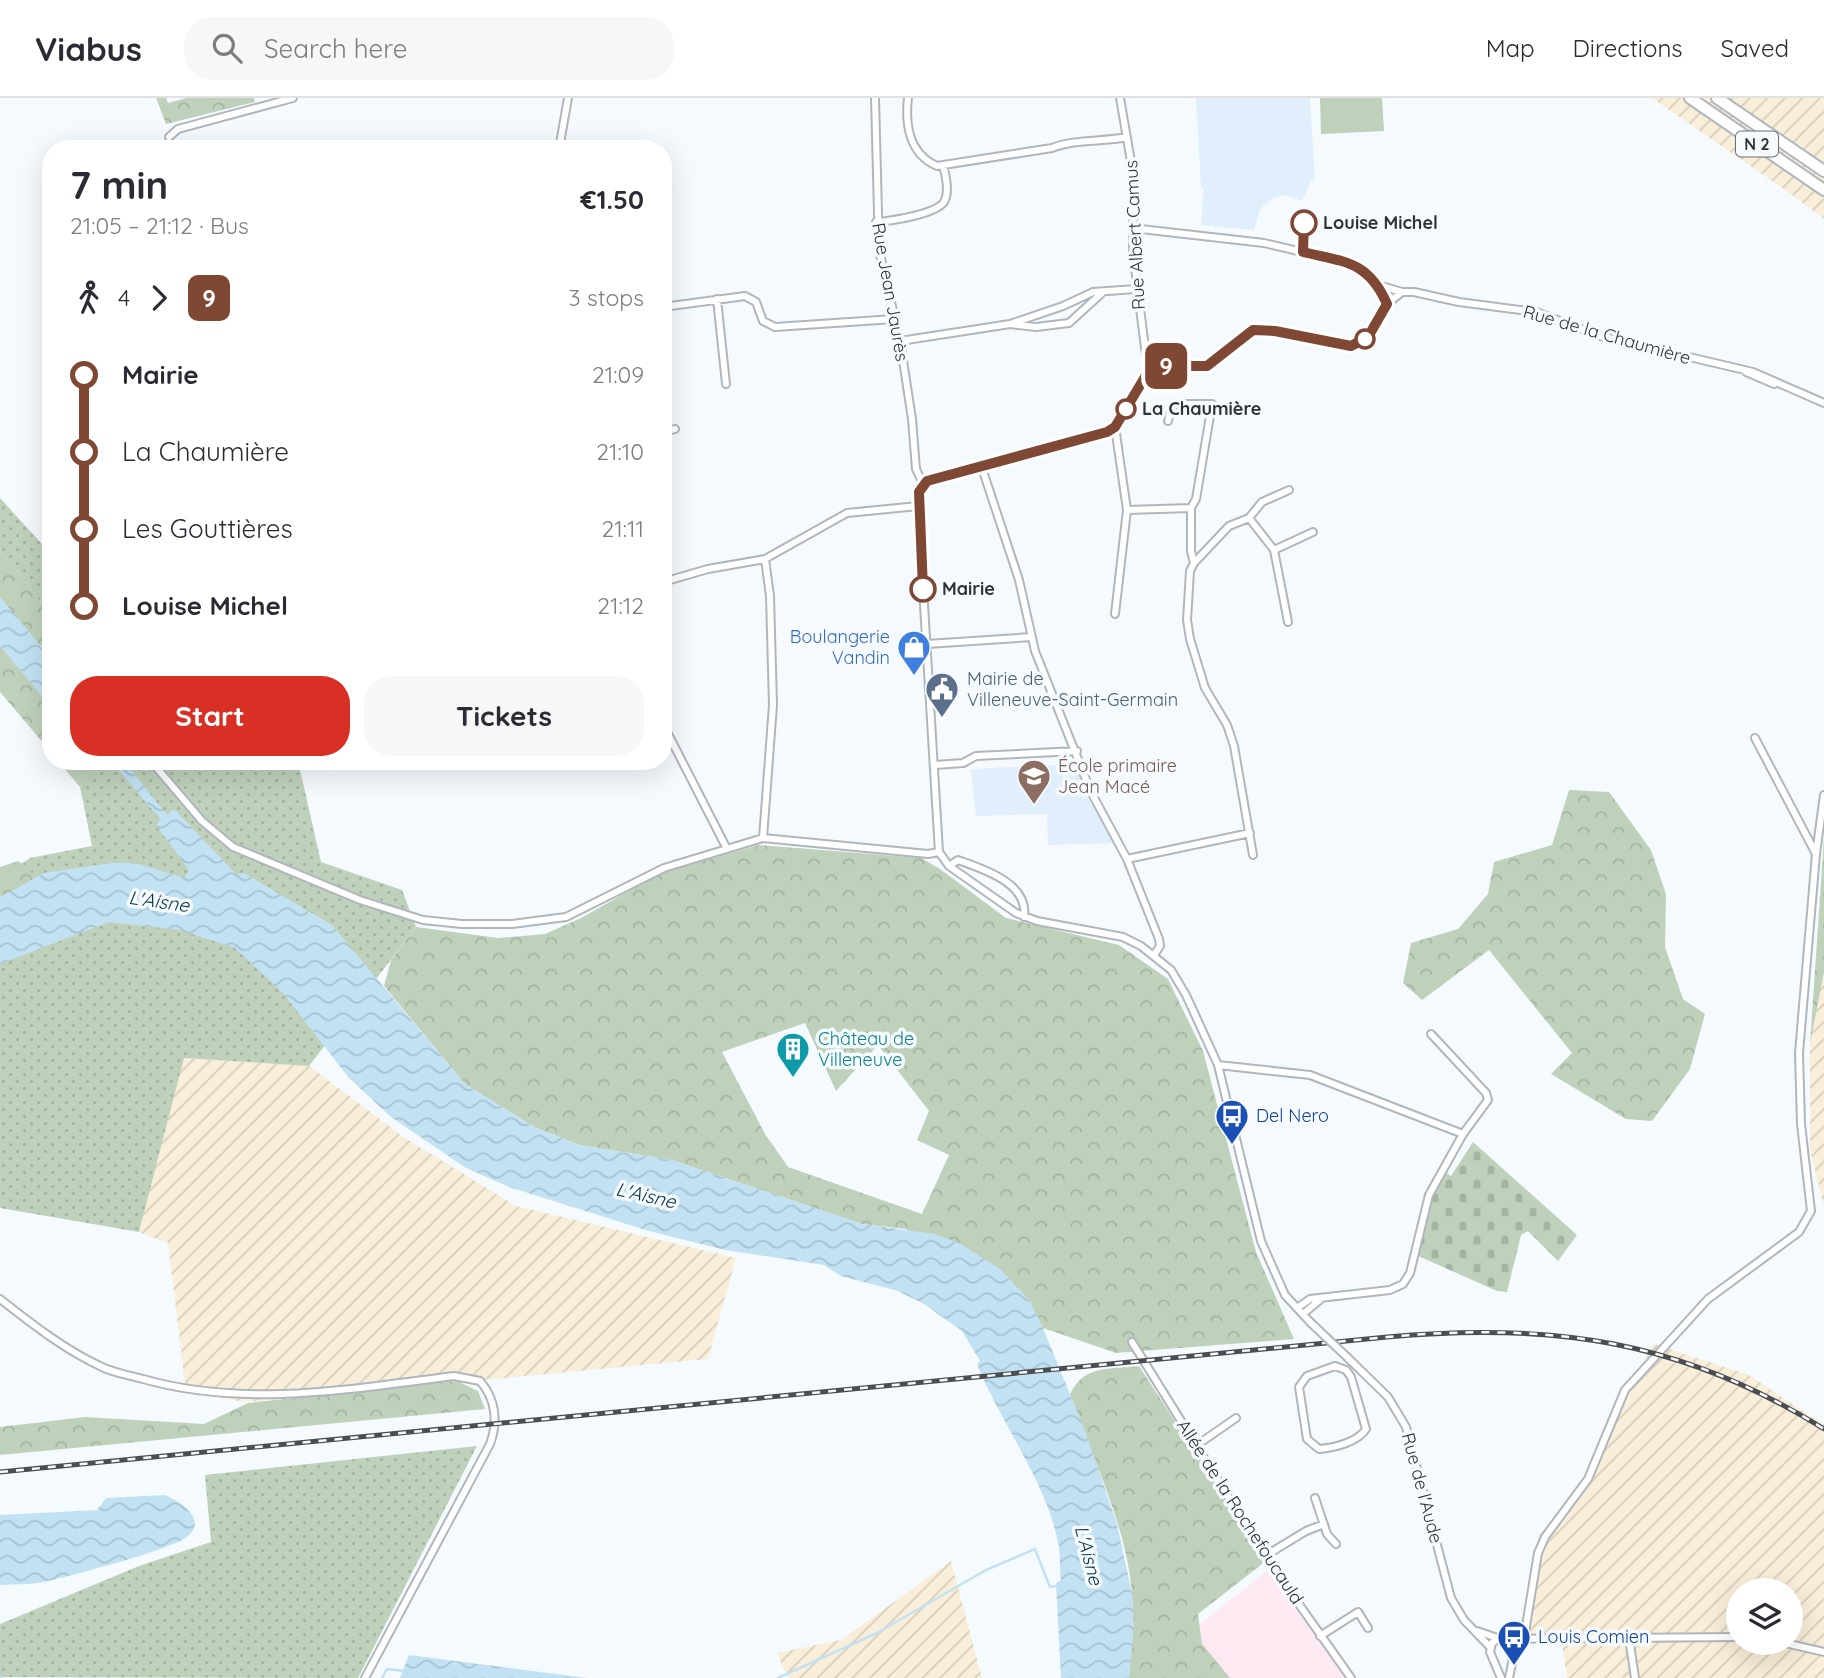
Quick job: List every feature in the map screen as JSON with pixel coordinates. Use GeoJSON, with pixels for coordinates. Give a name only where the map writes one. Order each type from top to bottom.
{"type":"FeatureCollection","features":[{"type":"Feature","properties":{"kind":"highway","name":"N 2"},"geometry":{"type":"LineString","coordinates":[[1690,98],[1824,190]]}},
{"type":"Feature","properties":{"kind":"highway","name":"N 2"},"geometry":{"type":"LineString","coordinates":[[1717,98],[1824,171]]}},
{"type":"Feature","properties":{"kind":"street"},"geometry":{"type":"LineString","coordinates":[[169,137],[178,129],[293,98]]}},
{"type":"Feature","properties":{"kind":"street"},"geometry":{"type":"LineString","coordinates":[[561,140],[569,98]]}},
{"type":"Feature","properties":{"kind":"street","name":"Rue Jean Jaurès"},"geometry":{"type":"LineString","coordinates":[[875,98],[876,222],[900,341],[912,419],[916,469],[923,484]]}},
{"type":"Feature","properties":{"kind":"street"},"geometry":{"type":"LineString","coordinates":[[908,98],[906,124],[913,143],[931,164],[943,166],[1052,148],[1068,142],[1096,142],[1127,137]]}},
{"type":"Feature","properties":{"kind":"street","name":"Rue Albert Camus"},"geometry":{"type":"LineString","coordinates":[[1120,98],[1134,179],[1132,228],[1136,289],[1148,372]]}},
{"type":"Feature","properties":{"kind":"street"},"geometry":{"type":"LineString","coordinates":[[876,222],[917,215],[942,204],[946,196],[943,166]]}},
{"type":"Feature","properties":{"kind":"street"},"geometry":{"type":"LineString","coordinates":[[1132,228],[1264,243],[1357,265],[1378,285],[1387,304]]}},
{"type":"Feature","properties":{"kind":"street","name":"Rue de la Chaumière"},"geometry":{"type":"LineString","coordinates":[[1378,285],[1459,302],[1536,312],[1600,336],[1769,378],[1824,403]]}},
{"type":"Feature","properties":{"kind":"street"},"geometry":{"type":"LineString","coordinates":[[900,341],[1010,324],[1063,306],[1093,292],[1136,289]]}},
{"type":"Feature","properties":{"kind":"street"},"geometry":{"type":"LineString","coordinates":[[1010,324],[1036,327],[1069,323],[1103,292]]}},
{"type":"Feature","properties":{"kind":"street"},"geometry":{"type":"LineString","coordinates":[[951,864],[958,860],[1012,886],[1025,908],[1024,917],[951,864],[939,852],[918,506],[923,484],[1084,440],[1115,427],[1148,372],[1163,366],[1207,366],[1216,362],[1245,333],[1261,329],[1351,346],[1368,337],[1387,304],[1402,292]]}},
{"type":"Feature","properties":{"kind":"street"},"geometry":{"type":"LineString","coordinates":[[672,306],[717,299],[751,298],[760,309],[763,321],[775,327],[894,319]]}},
{"type":"Feature","properties":{"kind":"street"},"geometry":{"type":"LineString","coordinates":[[717,299],[726,384]]}},
{"type":"Feature","properties":{"kind":"street"},"geometry":{"type":"LineString","coordinates":[[1063,306],[1078,317]]}},
{"type":"Feature","properties":{"kind":"street"},"geometry":{"type":"LineString","coordinates":[[1168,421],[1171,408],[1177,404],[1212,404],[1196,499],[1191,508],[1191,551],[1194,562],[1187,620],[1205,688],[1227,725],[1253,855]]}},
{"type":"Feature","properties":{"kind":"street"},"geometry":{"type":"LineString","coordinates":[[1115,427],[1127,510],[1115,614]]}},
{"type":"Feature","properties":{"kind":"street"},"geometry":{"type":"LineString","coordinates":[[982,468],[1019,580],[1032,637],[1091,792],[1127,859],[1160,942],[1154,955]]}},
{"type":"Feature","properties":{"kind":"street"},"geometry":{"type":"LineString","coordinates":[[1194,562],[1229,526],[1250,518],[1262,502],[1289,490]]}},
{"type":"Feature","properties":{"kind":"street"},"geometry":{"type":"LineString","coordinates":[[672,579],[708,569],[765,559],[847,513],[918,506]]}},
{"type":"Feature","properties":{"kind":"street"},"geometry":{"type":"LineString","coordinates":[[1127,510],[1191,508]]}},
{"type":"Feature","properties":{"kind":"street"},"geometry":{"type":"LineString","coordinates":[[1250,518],[1274,550],[1288,622]]}},
{"type":"Feature","properties":{"kind":"street"},"geometry":{"type":"LineString","coordinates":[[1274,550],[1313,532]]}},
{"type":"Feature","properties":{"kind":"street"},"geometry":{"type":"LineString","coordinates":[[763,838],[774,705],[770,596],[765,559]]}},
{"type":"Feature","properties":{"kind":"street"},"geometry":{"type":"LineString","coordinates":[[927,645],[1032,637]]}},
{"type":"Feature","properties":{"kind":"street"},"geometry":{"type":"LineString","coordinates":[[1755,738],[1816,854]]}},
{"type":"Feature","properties":{"kind":"street"},"geometry":{"type":"LineString","coordinates":[[672,742],[727,849]]}},
{"type":"Feature","properties":{"kind":"street"},"geometry":{"type":"LineString","coordinates":[[935,765],[963,763],[976,757],[1077,751]]}},
{"type":"Feature","properties":{"kind":"street"},"geometry":{"type":"LineString","coordinates":[[159,770],[202,821],[233,847],[371,904],[423,920],[462,924],[512,924],[566,917],[589,908],[647,875],[763,838],[928,854],[939,852]]}},
{"type":"Feature","properties":{"kind":"street"},"geometry":{"type":"LineString","coordinates":[[1495,1661],[1507,1662],[1524,1638],[1538,1553],[1545,1537],[1588,1479],[1625,1390],[1708,1300],[1799,1232],[1808,1221],[1811,1211],[1801,1124],[1799,1053],[1816,854],[1824,795]]}},
{"type":"Feature","properties":{"kind":"street"},"geometry":{"type":"LineString","coordinates":[[1127,859],[1250,833]]}},
{"type":"Feature","properties":{"kind":"street","name":"Rue de l'Aude"},"geometry":{"type":"LineString","coordinates":[[1024,917],[1123,937],[1154,955],[1171,970],[1186,995],[1218,1066],[1261,1241],[1285,1295],[1388,1397],[1406,1427],[1451,1598],[1464,1620],[1490,1647]]}},
{"type":"Feature","properties":{"kind":"street"},"geometry":{"type":"LineString","coordinates":[[1297,1308],[1310,1299],[1390,1290],[1403,1284],[1410,1273],[1426,1201],[1463,1134],[1486,1106],[1488,1096],[1431,1034]]}},
{"type":"Feature","properties":{"kind":"street"},"geometry":{"type":"LineString","coordinates":[[1218,1066],[1310,1075],[1463,1134]]}},
{"type":"Feature","properties":{"kind":"street"},"geometry":{"type":"LineString","coordinates":[[1303,1314],[1323,1298]]}},
{"type":"Feature","properties":{"kind":"street"},"geometry":{"type":"LineString","coordinates":[[0,1299],[47,1336],[103,1368],[187,1389],[227,1395],[268,1395],[454,1376],[480,1381],[489,1394],[495,1413],[495,1428],[490,1444],[365,1678]]}},
{"type":"Feature","properties":{"kind":"street","name":"Allée de la Rochefoucauld"},"geometry":{"type":"LineString","coordinates":[[1132,1342],[1148,1373],[1197,1444],[1265,1556],[1351,1678]]}},
{"type":"Feature","properties":{"kind":"street"},"geometry":{"type":"LineString","coordinates":[[1327,1367],[1342,1367],[1357,1390],[1366,1420],[1363,1435],[1328,1448],[1312,1446],[1307,1439],[1300,1404],[1301,1381],[1327,1367]]}},
{"type":"Feature","properties":{"kind":"street"},"geometry":{"type":"LineString","coordinates":[[1357,1390],[1372,1382]]}},
{"type":"Feature","properties":{"kind":"street"},"geometry":{"type":"LineString","coordinates":[[1197,1444],[1236,1418]]}},
{"type":"Feature","properties":{"kind":"street"},"geometry":{"type":"LineString","coordinates":[[1315,1498],[1324,1524],[1336,1544]]}},
{"type":"Feature","properties":{"kind":"street"},"geometry":{"type":"LineString","coordinates":[[1265,1556],[1324,1524]]}},
{"type":"Feature","properties":{"kind":"street"},"geometry":{"type":"LineString","coordinates":[[1320,1636],[1352,1613],[1358,1612],[1368,1628]]}},
{"type":"Feature","properties":{"kind":"street"},"geometry":{"type":"LineString","coordinates":[[1475,1630],[1508,1639],[1726,1636]]}},
{"type":"Feature","properties":{"kind":"street"},"geometry":{"type":"LineString","coordinates":[[1499,1638],[1490,1647],[1501,1678]]}},
{"type":"Feature","properties":{"kind":"street"},"geometry":{"type":"LineString","coordinates":[[1629,1638],[1635,1678]]}},
{"type":"Feature","properties":{"kind":"street"},"geometry":{"type":"LineString","coordinates":[[1508,1639],[1513,1655],[1509,1678]]}},
{"type":"Feature","properties":{"kind":"street"},"geometry":{"type":"LineString","coordinates":[[1803,1647],[1824,1652]]}},
{"type":"Feature","properties":{"kind":"shaded area"},"geometry":{"type":"Polygon","coordinates":[[[1196,98],[1310,98],[1315,180],[1311,181],[1302,201],[1285,195],[1272,198],[1260,209],[1254,230],[1201,225],[1204,189],[1201,189],[1196,98]]]}},
{"type":"Feature","properties":{"kind":"shaded area"},"geometry":{"type":"Polygon","coordinates":[[[1652,98],[1824,98],[1824,219],[1788,192],[1652,98]]]}},
{"type":"Feature","properties":{"kind":"shaded area","name":"École primaire Jean Macé"},"geometry":{"type":"Polygon","coordinates":[[[1077,764],[1088,798],[1113,843],[1048,845],[1047,814],[976,816],[971,769],[1077,764]]]}},
{"type":"Feature","properties":{"kind":"shaded area"},"geometry":{"type":"Polygon","coordinates":[[[1824,972],[1824,1206],[1810,1150],[1810,1044],[1824,972]]]}},
{"type":"Feature","properties":{"kind":"shaded area"},"geometry":{"type":"Polygon","coordinates":[[[184,1058],[309,1066],[405,1138],[516,1206],[736,1258],[708,1359],[245,1402],[186,1392],[168,1243],[139,1232],[184,1058]]]}},
{"type":"Feature","properties":{"kind":"shaded area"},"geometry":{"type":"Polygon","coordinates":[[[1654,1344],[1749,1375],[1824,1425],[1824,1678],[1567,1678],[1562,1644],[1519,1640],[1539,1535],[1590,1484],[1615,1411],[1654,1344]]]}},
{"type":"Feature","properties":{"kind":"shaded area"},"geometry":{"type":"Polygon","coordinates":[[[951,1561],[982,1678],[788,1678],[777,1653],[841,1640],[951,1561]]]}},
{"type":"Feature","properties":{"kind":"shaded area"},"geometry":{"type":"Polygon","coordinates":[[[1267,1571],[1347,1678],[1218,1678],[1188,1634],[1267,1571]]]}},
{"type":"Feature","properties":{"kind":"green space"},"geometry":{"type":"Polygon","coordinates":[[[156,98],[166,98],[168,103],[186,98],[254,98],[255,102],[166,124],[156,98]]]}},
{"type":"Feature","properties":{"kind":"green space"},"geometry":{"type":"Polygon","coordinates":[[[1320,98],[1382,98],[1384,131],[1321,134],[1320,98]]]}},
{"type":"Feature","properties":{"kind":"green space"},"geometry":{"type":"Polygon","coordinates":[[[0,498],[42,544],[42,604],[0,550],[0,498]]]}},
{"type":"Feature","properties":{"kind":"green space"},"geometry":{"type":"Polygon","coordinates":[[[0,550],[42,604],[42,645],[34,653],[42,662],[42,741],[0,692],[0,550]]]}},
{"type":"Feature","properties":{"kind":"green space"},"geometry":{"type":"Polygon","coordinates":[[[66,770],[90,770],[80,787],[66,770]]]}},
{"type":"Feature","properties":{"kind":"green space"},"geometry":{"type":"Polygon","coordinates":[[[90,770],[300,770],[321,862],[402,890],[416,927],[309,1066],[184,1058],[139,1232],[0,1208],[0,878],[30,858],[92,846],[80,787],[90,770]]]}},
{"type":"Feature","properties":{"kind":"green space"},"geometry":{"type":"Polygon","coordinates":[[[1569,790],[1609,792],[1651,850],[1666,894],[1665,947],[1683,999],[1705,1014],[1690,1069],[1652,1121],[1626,1119],[1551,1074],[1572,1053],[1489,950],[1422,1000],[1403,983],[1411,943],[1458,929],[1488,894],[1494,862],[1552,845],[1569,790]]]}},
{"type":"Feature","properties":{"kind":"green space"},"geometry":{"type":"Polygon","coordinates":[[[1824,838],[1824,972],[1810,1044],[1824,838]]]}},
{"type":"Feature","properties":{"kind":"green space"},"geometry":{"type":"Polygon","coordinates":[[[759,845],[921,858],[1006,918],[1119,945],[1168,979],[1203,1051],[1256,1252],[1294,1339],[1116,1353],[1043,1328],[1028,1302],[906,1229],[862,1224],[672,1160],[579,1145],[534,1127],[465,1084],[384,986],[391,960],[416,927],[498,938],[545,934],[581,918],[659,874],[759,845]],[[805,1023],[722,1052],[765,1134],[788,1167],[922,1214],[949,1155],[917,1140],[929,1111],[878,1045],[836,1091],[805,1023]]]}},
{"type":"Feature","properties":{"kind":"green space"},"geometry":{"type":"Polygon","coordinates":[[[18,861],[31,869],[32,880],[0,897],[0,867],[18,861]]]}},
{"type":"Feature","properties":{"kind":"green space"},"geometry":{"type":"Polygon","coordinates":[[[1473,1142],[1577,1235],[1558,1261],[1528,1231],[1521,1235],[1507,1292],[1497,1291],[1416,1255],[1428,1199],[1445,1172],[1451,1176],[1473,1142]]]}},
{"type":"Feature","properties":{"kind":"green space"},"geometry":{"type":"Polygon","coordinates":[[[1139,1366],[1266,1561],[1198,1614],[1202,1644],[1230,1678],[1129,1678],[1132,1593],[1129,1567],[1116,1517],[1070,1394],[1076,1384],[1090,1373],[1139,1366]]]}},
{"type":"Feature","properties":{"kind":"green space"},"geometry":{"type":"Polygon","coordinates":[[[457,1381],[478,1391],[485,1409],[0,1455],[0,1427],[85,1417],[204,1424],[248,1403],[457,1381]]]}},
{"type":"Feature","properties":{"kind":"green space"},"geometry":{"type":"Polygon","coordinates":[[[477,1446],[358,1678],[0,1677],[0,1624],[139,1566],[211,1542],[205,1475],[477,1446]]]}},
{"type":"Feature","properties":{"kind":"water"},"geometry":{"type":"Polygon","coordinates":[[[0,597],[42,647],[42,696],[0,646],[0,597]]]}},
{"type":"Feature","properties":{"kind":"water","name":"L'Aisne"},"geometry":{"type":"Polygon","coordinates":[[[119,770],[131,770],[167,815],[174,809],[236,874],[244,873],[332,925],[465,1084],[534,1127],[579,1145],[672,1160],[862,1224],[935,1234],[961,1244],[1000,1269],[1030,1301],[1043,1328],[1087,1436],[1117,1524],[1132,1593],[1134,1627],[1129,1678],[1061,1678],[1056,1583],[1061,1580],[1060,1557],[1044,1497],[987,1386],[977,1364],[980,1361],[962,1331],[924,1304],[898,1291],[841,1276],[824,1265],[725,1250],[649,1231],[509,1187],[466,1168],[391,1117],[349,1078],[282,992],[235,948],[180,930],[109,922],[0,964],[0,897],[44,873],[111,863],[135,863],[185,878],[189,870],[156,825],[161,820],[119,770]]]}},
{"type":"Feature","properties":{"kind":"water"},"geometry":{"type":"Polygon","coordinates":[[[165,1495],[184,1506],[193,1517],[195,1524],[187,1537],[162,1549],[121,1562],[48,1581],[0,1585],[0,1515],[97,1510],[106,1498],[165,1495]]]}},
{"type":"Feature","properties":{"kind":"water"},"geometry":{"type":"Polygon","coordinates":[[[409,1655],[587,1678],[400,1678],[409,1655]]]}},
{"type":"Feature","properties":{"kind":"waterway"},"geometry":{"type":"LineString","coordinates":[[778,1678],[877,1633],[986,1570],[1035,1549],[1050,1587],[1057,1586]]}},
{"type":"Feature","properties":{"kind":"waterway"},"geometry":{"type":"LineString","coordinates":[[382,1678],[387,1669],[405,1671]]}},
{"type":"Feature","properties":{"kind":"railway"},"geometry":{"type":"LineString","coordinates":[[0,1472],[1447,1333],[1560,1336],[1614,1344],[1667,1357],[1719,1375],[1771,1399],[1824,1429]]}},
{"type":"Feature","properties":{"kind":"bus line","name":"9"},"geometry":{"type":"LineString","coordinates":[[923,589],[918,506],[920,488],[927,481],[1107,432],[1115,427],[1148,372],[1163,366],[1207,366],[1216,362],[1245,333],[1253,330],[1275,331],[1351,346],[1368,337],[1387,304],[1378,285],[1357,265],[1303,252],[1304,223]]}},
{"type":"Feature","properties":{"kind":"place","name":"Louise Michel"},"geometry":{"type":"Point","coordinates":[1304,223]}},
{"type":"Feature","properties":{"kind":"place","name":"La Chaumière"},"geometry":{"type":"Point","coordinates":[1126,409]}},
{"type":"Feature","properties":{"kind":"place","name":"Mairie"},"geometry":{"type":"Point","coordinates":[923,589]}},
{"type":"Feature","properties":{"kind":"place","name":"Boulangerie Vandin"},"geometry":{"type":"Point","coordinates":[914,677]}},
{"type":"Feature","properties":{"kind":"place","name":"Mairie de Villeneuve-Saint-Germain"},"geometry":{"type":"Point","coordinates":[942,719]}},
{"type":"Feature","properties":{"kind":"place","name":"École primaire Jean Macé"},"geometry":{"type":"Point","coordinates":[1034,806]}},
{"type":"Feature","properties":{"kind":"place","name":"Château de Villeneuve"},"geometry":{"type":"Point","coordinates":[793,1079]}},
{"type":"Feature","properties":{"kind":"place","name":"Del Nero"},"geometry":{"type":"Point","coordinates":[1232,1146]}},
{"type":"Feature","properties":{"kind":"place","name":"Louis Comien"},"geometry":{"type":"Point","coordinates":[1514,1667]}}]}
